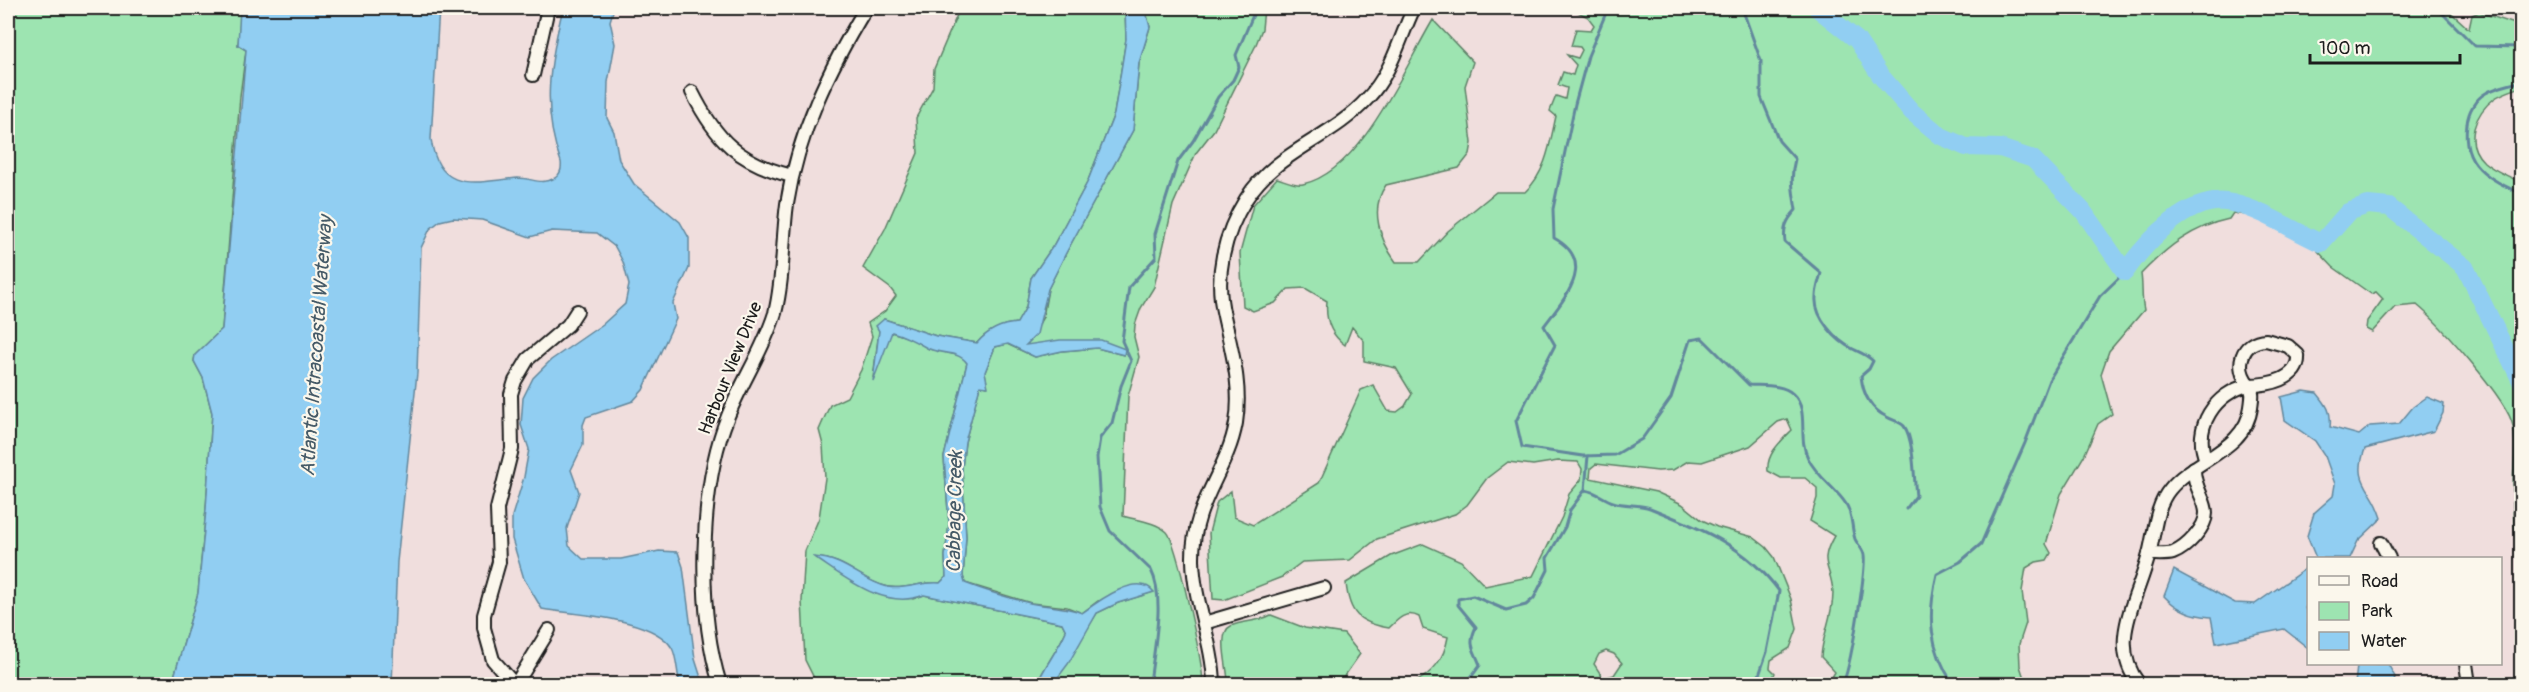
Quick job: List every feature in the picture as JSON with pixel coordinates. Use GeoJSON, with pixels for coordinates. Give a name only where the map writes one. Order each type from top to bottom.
{"type":"FeatureCollection","features":[{"type":"Feature","properties":{"kind":"street"},"geometry":{"type":"LineString","coordinates":[[533,75],[548,8]]}},
{"type":"Feature","properties":{"kind":"street","name":"Harbour View Drive"},"geometry":{"type":"LineString","coordinates":[[720,684],[706,592],[705,532],[710,477],[728,416],[766,337],[774,313],[780,289],[792,176],[810,117],[827,77],[866,8]]}},
{"type":"Feature","properties":{"kind":"street"},"geometry":{"type":"LineString","coordinates":[[1214,684],[1212,658],[1193,562],[1196,524],[1232,438],[1238,403],[1237,370],[1221,298],[1222,264],[1230,230],[1247,197],[1270,169],[1295,150],[1350,116],[1374,92],[1395,56],[1414,8]]}},
{"type":"Feature","properties":{"kind":"street"},"geometry":{"type":"LineString","coordinates":[[692,92],[712,127],[732,149],[756,165],[792,176]]}},
{"type":"Feature","properties":{"kind":"street"},"geometry":{"type":"LineString","coordinates":[[549,630],[515,684],[493,660],[484,628],[484,615],[499,562],[497,509],[512,449],[511,394],[515,381],[528,359],[563,330],[577,311]]}},
{"type":"Feature","properties":{"kind":"street"},"geometry":{"type":"LineString","coordinates":[[2139,684],[2126,653],[2126,625],[2150,554],[2154,526],[2165,497],[2194,468],[2206,460],[2230,444],[2247,425],[2252,399],[2249,385],[2240,365],[2242,356],[2249,345],[2262,340],[2288,346],[2298,356],[2298,366],[2289,376],[2262,385],[2249,385],[2239,387],[2207,413],[2203,438],[2206,460]]}},
{"type":"Feature","properties":{"kind":"street"},"geometry":{"type":"LineString","coordinates":[[2150,554],[2174,552],[2194,537],[2205,521],[2206,513],[2198,494],[2194,468]]}},
{"type":"Feature","properties":{"kind":"street"},"geometry":{"type":"LineString","coordinates":[[2381,543],[2388,557]]}},
{"type":"Feature","properties":{"kind":"street"},"geometry":{"type":"LineString","coordinates":[[1204,623],[1324,588]]}},
{"type":"Feature","properties":{"kind":"street"},"geometry":{"type":"LineString","coordinates":[[2466,665],[2469,684]]}},
{"type":"Feature","properties":{"kind":"green space"},"geometry":{"type":"Polygon","coordinates":[[[8,8],[241,9],[238,45],[246,50],[240,96],[222,329],[195,355],[194,361],[203,378],[212,413],[198,593],[172,684],[8,684],[8,8]]]}},
{"type":"Feature","properties":{"kind":"green space"},"geometry":{"type":"Polygon","coordinates":[[[960,8],[1125,8],[1126,39],[1114,114],[1087,183],[1053,246],[1031,278],[1026,307],[1017,323],[995,329],[977,343],[936,336],[884,319],[879,331],[873,378],[891,332],[914,339],[929,349],[962,356],[967,363],[944,457],[949,524],[945,556],[946,577],[940,583],[889,587],[870,580],[835,561],[815,558],[913,599],[924,595],[1062,623],[1066,631],[1037,684],[817,684],[805,660],[802,601],[805,551],[819,518],[825,478],[823,445],[819,430],[830,405],[847,397],[861,370],[872,336],[868,323],[885,311],[896,296],[890,288],[863,268],[885,229],[918,153],[916,118],[933,87],[934,69],[960,8]]]}},
{"type":"Feature","properties":{"kind":"green space"},"geometry":{"type":"Polygon","coordinates":[[[1145,8],[1264,8],[1262,29],[1255,47],[1214,130],[1196,153],[1173,205],[1154,287],[1141,308],[1135,325],[1134,337],[1139,357],[1128,396],[1123,516],[1157,526],[1167,532],[1177,557],[1189,605],[1203,684],[1053,684],[1097,613],[1118,603],[1153,592],[1098,601],[1082,613],[1067,607],[1031,603],[965,583],[963,576],[966,537],[962,468],[965,442],[980,385],[987,387],[985,372],[995,347],[1007,344],[1035,357],[1062,351],[1096,348],[1026,346],[1043,317],[1048,289],[1133,130],[1139,63],[1150,27],[1145,8]],[[1098,348],[1124,355],[1125,349],[1098,348]]]}},
{"type":"Feature","properties":{"kind":"green space"},"geometry":{"type":"Polygon","coordinates":[[[1576,8],[2446,8],[2469,29],[2472,15],[2479,12],[2521,26],[2521,87],[2498,96],[2488,104],[2477,120],[2473,137],[2474,146],[2484,162],[2521,183],[2521,564],[2514,515],[2513,426],[2499,399],[2471,362],[2417,305],[2395,307],[2372,332],[2366,329],[2367,321],[2383,299],[2376,292],[2371,294],[2333,267],[2316,249],[2294,238],[2293,234],[2252,216],[2233,213],[2229,219],[2203,227],[2181,239],[2141,274],[2144,310],[2109,351],[2101,374],[2112,414],[2098,424],[2084,456],[2061,494],[2046,544],[2051,553],[2047,560],[2036,562],[2026,568],[2022,591],[2026,623],[2019,644],[2020,666],[2026,684],[1828,684],[1835,672],[1821,657],[1833,593],[1826,560],[1834,536],[1810,521],[1817,498],[1817,488],[1805,478],[1781,478],[1768,471],[1772,453],[1792,430],[1787,419],[1778,422],[1750,446],[1702,462],[1688,461],[1673,470],[1658,471],[1596,464],[1591,468],[1590,478],[1656,492],[1682,504],[1702,520],[1717,527],[1753,537],[1766,547],[1774,557],[1791,599],[1797,629],[1790,648],[1771,660],[1770,668],[1775,673],[1770,684],[1412,684],[1426,676],[1436,665],[1444,653],[1448,637],[1423,629],[1419,617],[1410,614],[1402,616],[1389,628],[1363,620],[1353,610],[1346,583],[1391,556],[1423,544],[1461,561],[1485,586],[1533,576],[1562,517],[1569,494],[1581,480],[1582,469],[1578,462],[1558,461],[1533,465],[1508,462],[1487,478],[1467,505],[1455,514],[1377,539],[1350,560],[1302,562],[1282,577],[1224,600],[1213,599],[1209,533],[1217,502],[1231,491],[1234,517],[1253,525],[1319,483],[1361,390],[1373,385],[1388,411],[1397,412],[1405,406],[1412,394],[1396,368],[1364,361],[1364,341],[1352,327],[1345,345],[1340,341],[1330,326],[1327,301],[1305,288],[1288,289],[1275,303],[1253,311],[1243,306],[1240,253],[1253,205],[1277,178],[1294,184],[1303,184],[1324,175],[1344,160],[1362,139],[1395,90],[1433,20],[1473,62],[1465,86],[1472,143],[1470,154],[1459,168],[1386,185],[1381,194],[1377,214],[1381,234],[1390,253],[1396,262],[1419,262],[1448,231],[1496,192],[1525,192],[1538,176],[1552,137],[1556,116],[1550,111],[1556,96],[1565,99],[1567,88],[1558,85],[1563,72],[1573,75],[1576,65],[1567,55],[1578,58],[1582,50],[1580,47],[1571,46],[1576,29],[1591,30],[1594,25],[1588,17],[1576,11],[1576,8]],[[1606,651],[1599,654],[1594,664],[1603,678],[1614,675],[1622,663],[1614,654],[1606,651]]]}},
{"type":"Feature","properties":{"kind":"green space"},"geometry":{"type":"Polygon","coordinates":[[[1271,615],[1305,628],[1344,634],[1360,654],[1339,684],[1228,684],[1224,644],[1227,630],[1236,624],[1271,615]]]}},
{"type":"Feature","properties":{"kind":"water","name":"Atlantic Intracoastal Waterway"},"geometry":{"type":"Polygon","coordinates":[[[240,8],[439,8],[431,139],[435,157],[442,170],[462,181],[475,182],[518,178],[545,181],[559,175],[561,165],[549,104],[551,66],[563,8],[614,8],[610,21],[615,44],[608,82],[607,118],[614,132],[619,160],[634,184],[680,222],[689,238],[689,268],[673,303],[676,319],[643,390],[633,401],[586,417],[583,425],[583,445],[571,470],[579,492],[567,528],[569,546],[583,559],[621,559],[659,551],[678,552],[683,567],[695,659],[703,684],[680,684],[672,648],[662,638],[648,630],[612,619],[542,609],[524,579],[512,539],[512,516],[524,477],[529,449],[521,425],[523,398],[533,378],[551,360],[603,324],[625,304],[629,285],[623,262],[615,247],[597,233],[552,231],[530,237],[482,220],[453,218],[440,221],[430,229],[421,248],[417,373],[397,562],[392,684],[172,684],[198,593],[212,413],[203,378],[194,361],[195,355],[222,329],[246,50],[238,45],[240,8]]]}},
{"type":"Feature","properties":{"kind":"water","name":"Cabbage Creek"},"geometry":{"type":"Polygon","coordinates":[[[1125,8],[1145,8],[1150,27],[1139,63],[1133,130],[1048,289],[1037,334],[1026,345],[1060,340],[1101,340],[1125,349],[1124,355],[1097,348],[1062,351],[1035,357],[1008,344],[995,347],[985,372],[988,387],[980,386],[965,442],[962,468],[966,537],[963,576],[965,583],[998,594],[1082,613],[1107,596],[1128,587],[1147,586],[1154,592],[1118,603],[1097,613],[1068,664],[1053,684],[1037,684],[1066,631],[1062,623],[924,595],[909,599],[880,596],[866,590],[814,557],[836,562],[888,587],[940,583],[946,577],[945,556],[949,524],[944,457],[967,363],[954,354],[932,350],[892,332],[873,381],[879,331],[876,326],[884,319],[936,336],[977,343],[995,328],[1017,323],[1026,307],[1031,278],[1053,246],[1087,183],[1114,114],[1126,39],[1125,8]]]}},
{"type":"Feature","properties":{"kind":"water"},"geometry":{"type":"Polygon","coordinates":[[[2304,391],[2317,393],[2328,409],[2330,427],[2359,435],[2370,426],[2399,424],[2413,407],[2427,397],[2444,404],[2443,413],[2434,431],[2365,449],[2361,470],[2362,478],[2382,518],[2358,541],[2350,557],[2316,557],[2307,536],[2314,513],[2333,496],[2335,484],[2325,456],[2315,441],[2285,420],[2281,397],[2304,391]]]}},
{"type":"Feature","properties":{"kind":"water"},"geometry":{"type":"Polygon","coordinates":[[[2307,568],[2307,605],[2305,608],[2307,647],[2284,629],[2216,643],[2211,617],[2185,611],[2164,596],[2174,570],[2235,603],[2255,604],[2307,568]]]}},
{"type":"Feature","properties":{"kind":"water"},"geometry":{"type":"Polygon","coordinates":[[[2354,665],[2389,665],[2395,677],[2393,684],[2355,684],[2357,666],[2354,665]]]}},
{"type":"Feature","properties":{"kind":"waterway"},"geometry":{"type":"LineString","coordinates":[[1150,684],[1158,610],[1155,582],[1151,570],[1110,531],[1100,507],[1097,457],[1100,438],[1112,423],[1121,386],[1131,361],[1122,341],[1129,287],[1156,257],[1155,234],[1178,161],[1193,141],[1218,97],[1233,80],[1239,67],[1236,55],[1256,8]]}},
{"type":"Feature","properties":{"kind":"waterway"},"geometry":{"type":"LineString","coordinates":[[1608,8],[1588,56],[1575,104],[1553,209],[1554,238],[1567,248],[1574,258],[1576,269],[1568,292],[1544,326],[1555,345],[1516,421],[1522,447],[1583,456],[1615,455],[1642,439],[1671,398],[1690,340],[1702,338],[1749,385],[1772,386],[1789,391],[1798,400],[1801,408],[1803,441],[1808,458],[1816,471],[1846,504],[1850,512],[1855,539],[1864,555],[1857,622],[1842,684]]}},
{"type":"Feature","properties":{"kind":"waterway"},"geometry":{"type":"LineString","coordinates":[[1742,8],[1761,61],[1761,97],[1779,141],[1795,159],[1792,178],[1796,210],[1786,225],[1785,242],[1821,273],[1816,291],[1816,305],[1827,328],[1846,345],[1873,361],[1869,369],[1861,376],[1868,400],[1881,414],[1903,425],[1907,432],[1912,449],[1916,496],[1906,509]]}},
{"type":"Feature","properties":{"kind":"waterway"},"geometry":{"type":"LineString","coordinates":[[1817,8],[1857,40],[1880,75],[1912,112],[1941,136],[1966,147],[2000,148],[2033,159],[2083,211],[2125,272],[2157,234],[2185,212],[2201,205],[2216,202],[2244,206],[2321,243],[2348,212],[2368,205],[2389,207],[2465,267],[2522,383]]}},
{"type":"Feature","properties":{"kind":"waterway"},"geometry":{"type":"LineString","coordinates":[[2433,8],[2442,13],[2475,46],[2522,47]]}},
{"type":"Feature","properties":{"kind":"waterway"},"geometry":{"type":"LineString","coordinates":[[2522,81],[2494,89],[2479,99],[2469,115],[2466,138],[2468,150],[2480,169],[2499,183],[2522,194]]}},
{"type":"Feature","properties":{"kind":"waterway"},"geometry":{"type":"LineString","coordinates":[[1953,684],[1939,657],[1932,631],[1932,604],[1937,574],[1960,562],[1981,544],[2025,443],[2049,380],[2100,296],[2125,272]]}},
{"type":"Feature","properties":{"kind":"waterway"},"geometry":{"type":"LineString","coordinates":[[1585,490],[1588,456]]}},
{"type":"Feature","properties":{"kind":"waterway"},"geometry":{"type":"LineString","coordinates":[[1466,684],[1480,665],[1472,643],[1476,627],[1458,605],[1458,599],[1473,596],[1506,610],[1526,605],[1534,598],[1548,570],[1547,558],[1565,527],[1570,510],[1585,490],[1613,502],[1650,508],[1687,523],[1737,550],[1766,575],[1779,591],[1767,652],[1756,684]]}}]}
